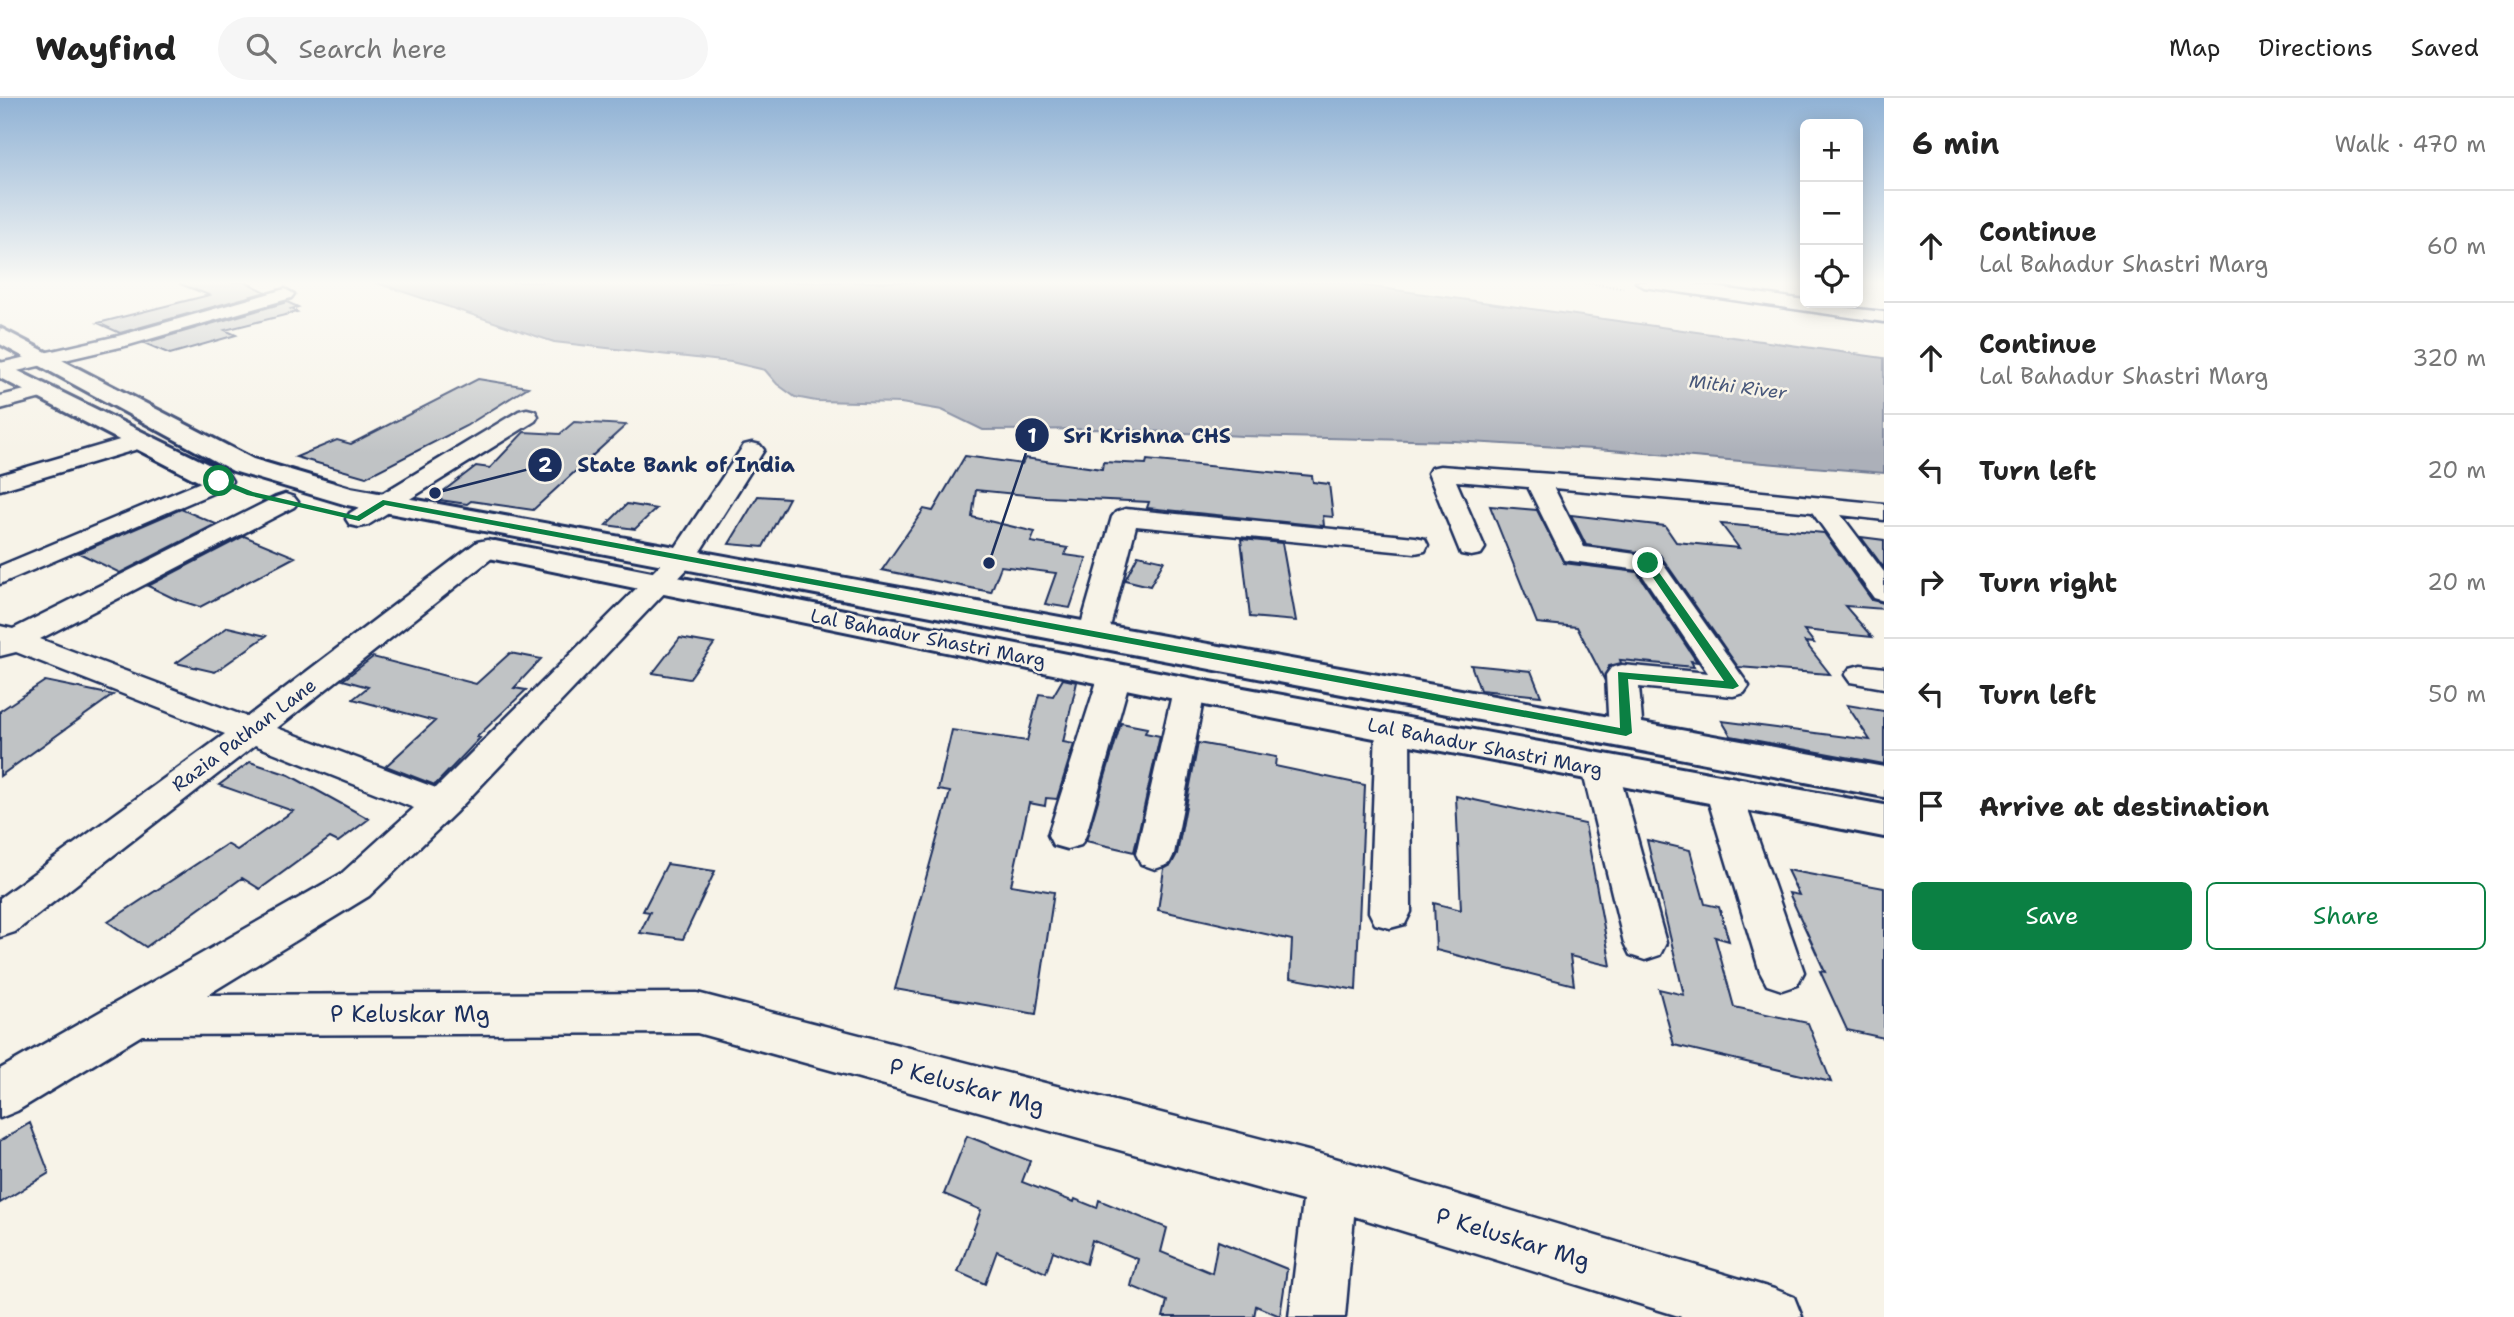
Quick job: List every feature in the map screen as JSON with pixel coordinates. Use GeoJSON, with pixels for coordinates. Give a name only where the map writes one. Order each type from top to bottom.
{"type":"FeatureCollection","features":[{"type":"Feature","properties":{"kind":"main road","name":"Lal Bahadur Shastri Marg"},"geometry":{"type":"LineString","coordinates":[[8,339],[243,465],[347,496],[371,511],[487,548],[669,571],[1093,635],[1884,782]]}},
{"type":"Feature","properties":{"kind":"main road","name":"Lal Bahadur Shastri Marg"},"geometry":{"type":"LineString","coordinates":[[0,369],[219,481],[250,494],[285,502],[371,511],[669,571],[1189,690],[1724,793],[1884,821]]}},
{"type":"Feature","properties":{"kind":"main road"},"geometry":{"type":"LineString","coordinates":[[1638,735],[1671,783]]}},
{"type":"Feature","properties":{"kind":"street"},"geometry":{"type":"LineString","coordinates":[[0,369],[129,339]]}},
{"type":"Feature","properties":{"kind":"street"},"geometry":{"type":"LineString","coordinates":[[0,403],[42,392]]}},
{"type":"Feature","properties":{"kind":"street"},"geometry":{"type":"LineString","coordinates":[[371,511],[527,416]]}},
{"type":"Feature","properties":{"kind":"street"},"geometry":{"type":"LineString","coordinates":[[0,483],[140,441]]}},
{"type":"Feature","properties":{"kind":"street"},"geometry":{"type":"LineString","coordinates":[[0,1096],[355,885],[442,804],[669,571],[752,450]]}},
{"type":"Feature","properties":{"kind":"street"},"geometry":{"type":"LineString","coordinates":[[1471,548],[1440,473],[1884,512]]}},
{"type":"Feature","properties":{"kind":"street"},"geometry":{"type":"LineString","coordinates":[[1537,480],[1574,554],[1648,563],[1733,686],[1622,675],[1638,735]]}},
{"type":"Feature","properties":{"kind":"street"},"geometry":{"type":"LineString","coordinates":[[0,576],[219,481]]}},
{"type":"Feature","properties":{"kind":"street"},"geometry":{"type":"LineString","coordinates":[[4,641],[285,502]]}},
{"type":"Feature","properties":{"kind":"street"},"geometry":{"type":"LineString","coordinates":[[1820,505],[1884,592]]}},
{"type":"Feature","properties":{"kind":"street"},"geometry":{"type":"LineString","coordinates":[[1093,635],[1125,517],[1415,545]]}},
{"type":"Feature","properties":{"kind":"street","name":"Razia Pathan Lane"},"geometry":{"type":"LineString","coordinates":[[0,920],[250,732],[487,548]]}},
{"type":"Feature","properties":{"kind":"street"},"geometry":{"type":"LineString","coordinates":[[4,641],[135,685],[250,732],[442,804]]}},
{"type":"Feature","properties":{"kind":"street"},"geometry":{"type":"LineString","coordinates":[[1067,835],[1115,675]]}},
{"type":"Feature","properties":{"kind":"street"},"geometry":{"type":"LineString","coordinates":[[1154,853],[1189,690]]}},
{"type":"Feature","properties":{"kind":"street"},"geometry":{"type":"LineString","coordinates":[[1390,912],[1394,729]]}},
{"type":"Feature","properties":{"kind":"street"},"geometry":{"type":"LineString","coordinates":[[1600,769],[1646,943]]}},
{"type":"Feature","properties":{"kind":"street"},"geometry":{"type":"LineString","coordinates":[[1724,793],[1782,972]]}},
{"type":"Feature","properties":{"kind":"street","name":"P Keluskar Mg"},"geometry":{"type":"LineString","coordinates":[[137,1016],[698,1013],[1331,1183],[1774,1317]]}},
{"type":"Feature","properties":{"kind":"street"},"geometry":{"type":"LineString","coordinates":[[1317,1317],[1331,1183]]}},
{"type":"Feature","properties":{"kind":"water","name":"Mithi River"},"geometry":{"type":"Polygon","coordinates":[[[545,339],[1747,339],[1884,358],[1884,473],[1610,450],[1453,441],[1242,436],[1109,429],[983,430],[942,410],[901,403],[816,401],[795,397],[777,384],[765,370],[731,362],[545,339]]]}},
{"type":"Feature","properties":{"kind":"building"},"geometry":{"type":"Polygon","coordinates":[[[158,339],[222,339],[170,354],[144,343],[158,339]]]}},
{"type":"Feature","properties":{"kind":"building"},"geometry":{"type":"Polygon","coordinates":[[[478,379],[528,387],[466,426],[366,477],[296,457],[337,440],[351,444],[478,379]]]}},
{"type":"Feature","properties":{"kind":"building"},"geometry":{"type":"Polygon","coordinates":[[[574,422],[626,425],[533,510],[471,501],[467,504],[433,499],[476,466],[490,468],[524,432],[560,434],[574,422]]]}},
{"type":"Feature","properties":{"kind":"building"},"geometry":{"type":"Polygon","coordinates":[[[965,456],[1022,464],[1025,458],[1102,469],[1103,462],[1146,464],[1147,460],[1312,476],[1313,482],[1329,484],[1333,517],[1323,516],[1324,526],[1147,508],[1149,502],[1046,497],[976,490],[972,517],[1035,532],[1031,542],[1068,548],[1065,555],[1087,558],[1070,608],[1045,604],[1056,573],[1001,566],[991,592],[882,570],[924,509],[933,511],[965,456]]]}},
{"type":"Feature","properties":{"kind":"building"},"geometry":{"type":"Polygon","coordinates":[[[758,496],[789,498],[763,547],[729,544],[758,496]]]}},
{"type":"Feature","properties":{"kind":"building"},"geometry":{"type":"Polygon","coordinates":[[[627,504],[656,509],[635,529],[606,525],[627,504]]]}},
{"type":"Feature","properties":{"kind":"building"},"geometry":{"type":"Polygon","coordinates":[[[1490,506],[1537,510],[1564,563],[1637,572],[1697,662],[1691,661],[1694,667],[1620,660],[1621,663],[1609,666],[1604,679],[1577,627],[1537,623],[1490,506]]]}},
{"type":"Feature","properties":{"kind":"building"},"geometry":{"type":"Polygon","coordinates":[[[181,509],[216,524],[120,573],[79,553],[181,509]]]}},
{"type":"Feature","properties":{"kind":"building"},"geometry":{"type":"Polygon","coordinates":[[[1571,515],[1665,526],[1676,542],[1739,548],[1721,524],[1824,533],[1872,600],[1884,603],[1884,609],[1845,606],[1872,637],[1804,630],[1814,643],[1805,642],[1830,674],[1738,667],[1660,555],[1586,545],[1571,515]]]}},
{"type":"Feature","properties":{"kind":"building"},"geometry":{"type":"Polygon","coordinates":[[[244,536],[295,557],[200,607],[148,586],[244,536]]]}},
{"type":"Feature","properties":{"kind":"building"},"geometry":{"type":"Polygon","coordinates":[[[1861,537],[1884,540],[1884,568],[1861,537]]]}},
{"type":"Feature","properties":{"kind":"building"},"geometry":{"type":"Polygon","coordinates":[[[1241,539],[1282,543],[1296,621],[1250,617],[1241,539]]]}},
{"type":"Feature","properties":{"kind":"building"},"geometry":{"type":"Polygon","coordinates":[[[1138,555],[1164,561],[1150,586],[1125,580],[1138,555]]]}},
{"type":"Feature","properties":{"kind":"building"},"geometry":{"type":"Polygon","coordinates":[[[228,627],[266,636],[215,672],[176,663],[228,627]]]}},
{"type":"Feature","properties":{"kind":"building"},"geometry":{"type":"Polygon","coordinates":[[[680,638],[714,644],[689,679],[653,673],[680,638]]]}},
{"type":"Feature","properties":{"kind":"building"},"geometry":{"type":"Polygon","coordinates":[[[510,653],[541,659],[514,688],[526,690],[477,737],[480,738],[435,785],[386,766],[435,721],[353,699],[368,687],[343,680],[373,657],[476,684],[510,653]]]}},
{"type":"Feature","properties":{"kind":"building"},"geometry":{"type":"Polygon","coordinates":[[[1471,665],[1531,671],[1541,696],[1480,690],[1471,665]]]}},
{"type":"Feature","properties":{"kind":"building"},"geometry":{"type":"Polygon","coordinates":[[[1063,679],[1077,682],[1063,742],[1074,744],[1057,799],[1046,798],[1045,806],[1029,803],[1011,885],[1054,892],[1036,1014],[895,989],[950,792],[938,790],[952,730],[1027,741],[1039,694],[1053,696],[1063,679]]]}},
{"type":"Feature","properties":{"kind":"building"},"geometry":{"type":"Polygon","coordinates":[[[45,681],[113,695],[0,776],[0,711],[45,681]]]}},
{"type":"Feature","properties":{"kind":"building"},"geometry":{"type":"Polygon","coordinates":[[[1847,705],[1884,711],[1884,764],[1731,736],[1722,721],[1870,740],[1847,705]]]}},
{"type":"Feature","properties":{"kind":"building"},"geometry":{"type":"Polygon","coordinates":[[[1121,723],[1147,728],[1145,733],[1160,736],[1134,852],[1086,841],[1121,723]]]}},
{"type":"Feature","properties":{"kind":"building"},"geometry":{"type":"Polygon","coordinates":[[[1198,743],[1276,757],[1275,766],[1365,785],[1356,990],[1290,978],[1292,940],[1158,910],[1164,869],[1171,865],[1177,854],[1198,743]]]}},
{"type":"Feature","properties":{"kind":"building"},"geometry":{"type":"Polygon","coordinates":[[[250,762],[289,775],[369,819],[338,842],[330,838],[260,889],[242,878],[146,947],[108,922],[227,844],[237,850],[293,811],[219,785],[250,762]]]}},
{"type":"Feature","properties":{"kind":"building"},"geometry":{"type":"Polygon","coordinates":[[[1456,796],[1585,824],[1611,966],[1570,956],[1574,985],[1436,950],[1434,903],[1461,910],[1456,796]]]}},
{"type":"Feature","properties":{"kind":"building"},"geometry":{"type":"Polygon","coordinates":[[[1647,840],[1690,850],[1705,904],[1719,907],[1729,941],[1715,937],[1734,1007],[1808,1023],[1831,1082],[1674,1045],[1659,989],[1684,995],[1647,840]]]}},
{"type":"Feature","properties":{"kind":"building"},"geometry":{"type":"Polygon","coordinates":[[[667,864],[715,871],[683,939],[640,933],[650,912],[643,911],[667,864]]]}},
{"type":"Feature","properties":{"kind":"building"},"geometry":{"type":"Polygon","coordinates":[[[1787,870],[1884,888],[1884,1038],[1847,1030],[1820,971],[1825,972],[1789,893],[1799,895],[1787,870]]]}},
{"type":"Feature","properties":{"kind":"building"},"geometry":{"type":"Polygon","coordinates":[[[30,1123],[49,1173],[0,1203],[0,1141],[30,1123]]]}},
{"type":"Feature","properties":{"kind":"building"},"geometry":{"type":"Polygon","coordinates":[[[967,1136],[1030,1161],[1022,1182],[1097,1208],[1099,1200],[1167,1228],[1161,1252],[1212,1273],[1218,1241],[1287,1269],[1280,1316],[1256,1306],[1254,1317],[1163,1317],[1167,1301],[1131,1286],[1138,1259],[1092,1240],[1086,1264],[1053,1251],[1046,1273],[997,1251],[985,1284],[958,1272],[981,1210],[944,1194],[967,1136]]]}},
{"type":"Feature","properties":{"kind":"place","name":"State Bank of India"},"geometry":{"type":"Point","coordinates":[435,493]}},
{"type":"Feature","properties":{"kind":"place","name":"Sri Krishna CHS"},"geometry":{"type":"Point","coordinates":[989,563]}},
{"type":"Feature","properties":{"kind":"route"},"geometry":{"type":"LineString","coordinates":[[219,481],[250,494],[359,519],[383,503],[1626,733],[1622,675],[1733,686],[1648,563]]}}]}
